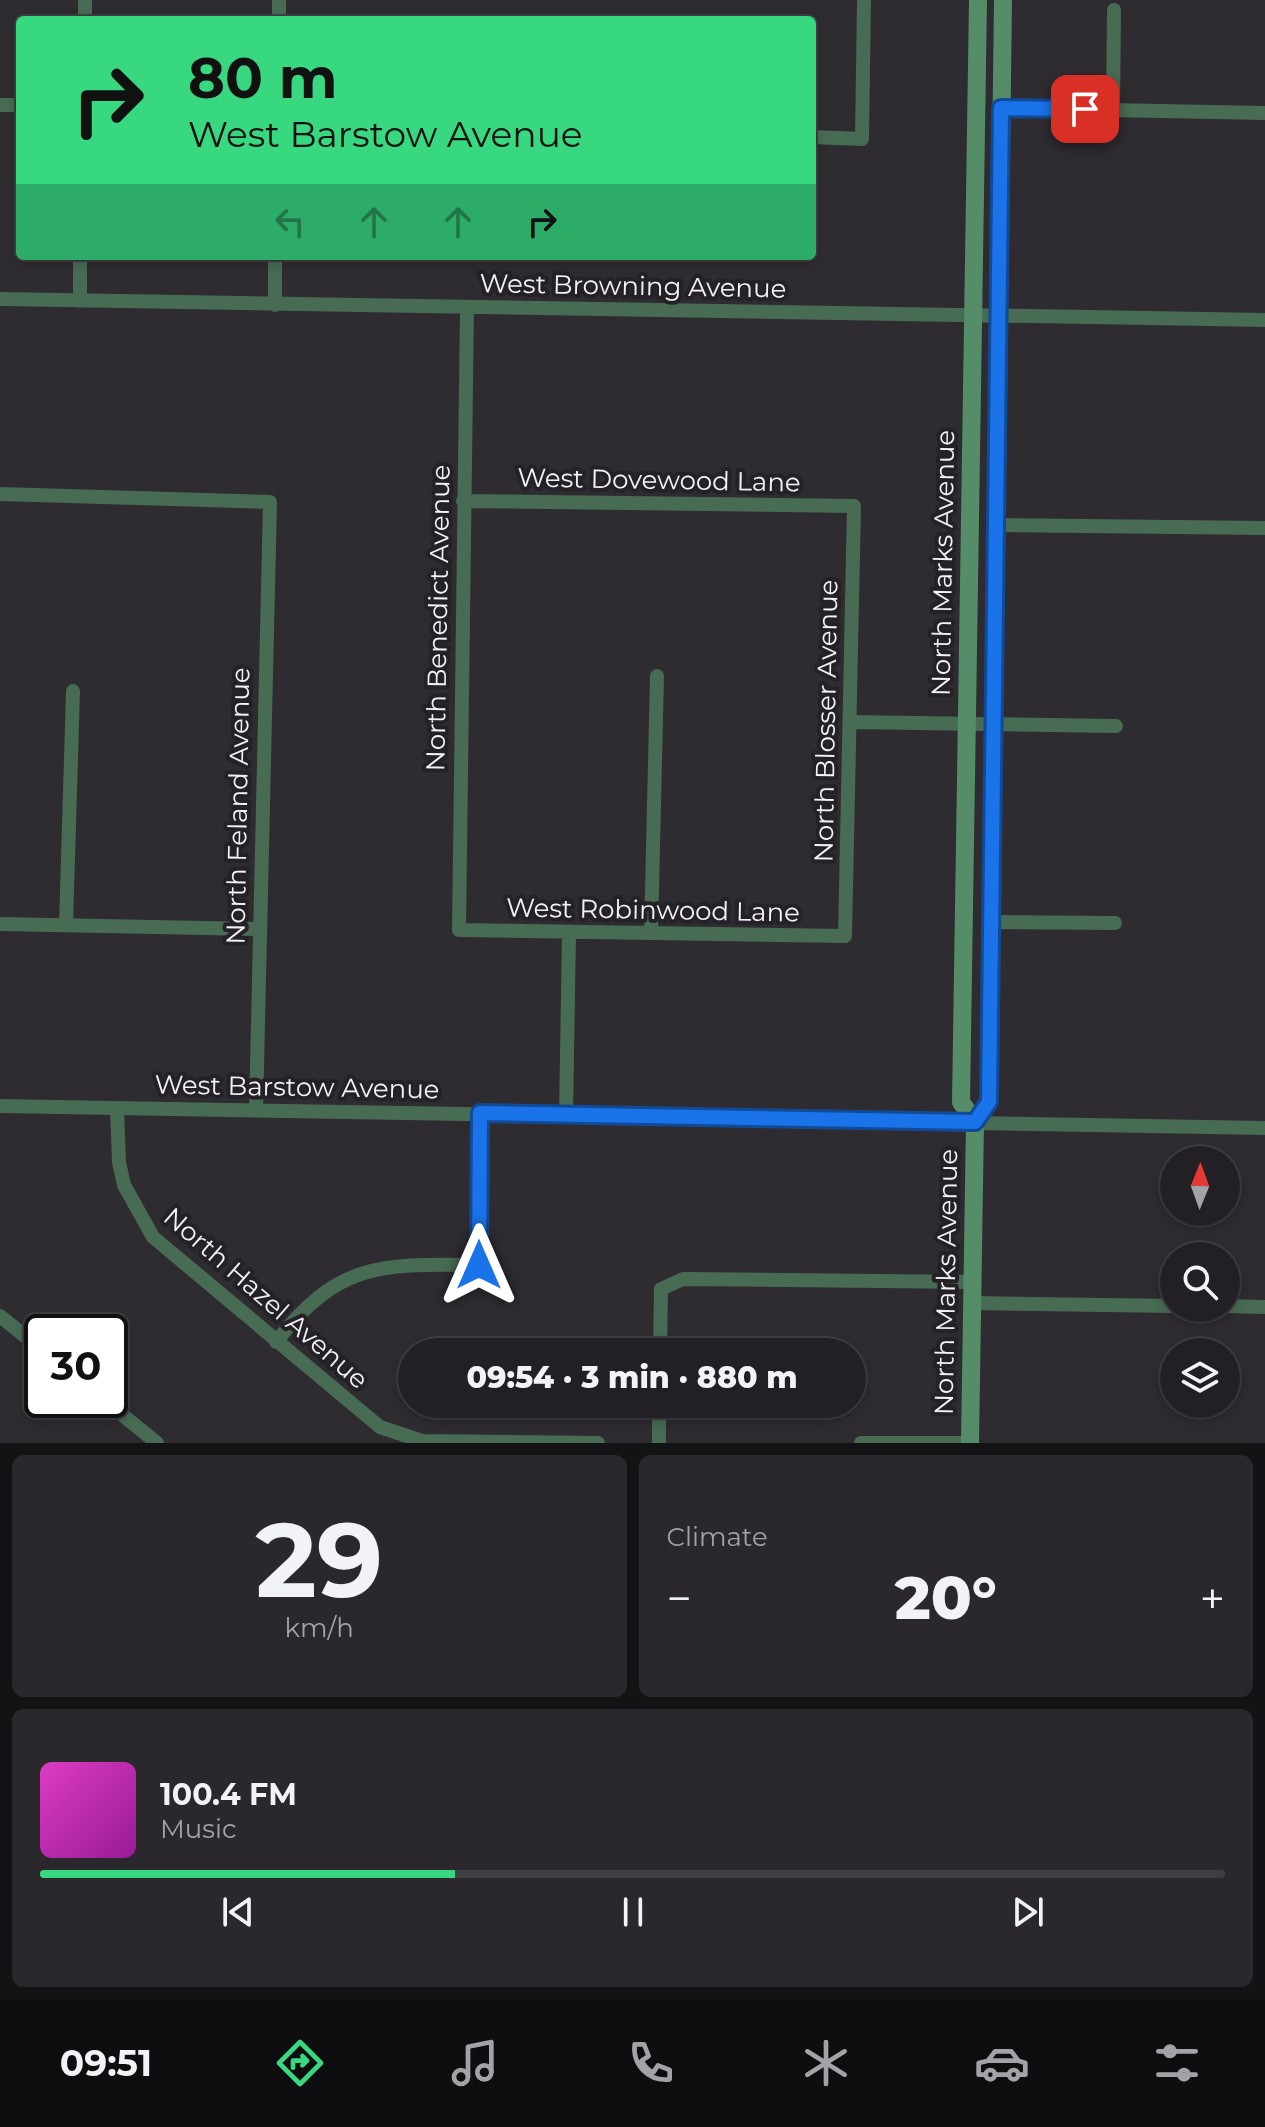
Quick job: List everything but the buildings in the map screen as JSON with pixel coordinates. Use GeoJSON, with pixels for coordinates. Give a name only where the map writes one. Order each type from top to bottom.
{"type":"FeatureCollection","features":[{"type":"Feature","properties":{"kind":"main road","name":"North Marks Avenue"},"geometry":{"type":"LineString","coordinates":[[975,1122],[961,1102],[978,0]]}},
{"type":"Feature","properties":{"kind":"main road"},"geometry":{"type":"LineString","coordinates":[[991,0],[991,27],[1002,44]]}},
{"type":"Feature","properties":{"kind":"main road","name":"North Marks Avenue"},"geometry":{"type":"LineString","coordinates":[[970,1443],[975,1122],[989,1102],[1003,0]]}},
{"type":"Feature","properties":{"kind":"street"},"geometry":{"type":"LineString","coordinates":[[816,137],[862,139],[864,0]]}},
{"type":"Feature","properties":{"kind":"street"},"geometry":{"type":"LineString","coordinates":[[1113,110],[1114,10]]}},
{"type":"Feature","properties":{"kind":"street"},"geometry":{"type":"LineString","coordinates":[[1001,108],[1265,113]]}},
{"type":"Feature","properties":{"kind":"street"},"geometry":{"type":"LineString","coordinates":[[80,260],[80,301]]}},
{"type":"Feature","properties":{"kind":"street"},"geometry":{"type":"LineString","coordinates":[[275,260],[275,305]]}},
{"type":"Feature","properties":{"kind":"street","name":"West Browning Avenue"},"geometry":{"type":"LineString","coordinates":[[0,299],[1265,320]]}},
{"type":"Feature","properties":{"kind":"street","name":"North Benedict Avenue"},"geometry":{"type":"LineString","coordinates":[[459,930],[467,307]]}},
{"type":"Feature","properties":{"kind":"street","name":"North Feland Avenue"},"geometry":{"type":"LineString","coordinates":[[0,494],[270,502],[256,1110]]}},
{"type":"Feature","properties":{"kind":"street","name":"West Dovewood Lane"},"geometry":{"type":"LineString","coordinates":[[463,501],[854,506]]}},
{"type":"Feature","properties":{"kind":"street","name":"North Blosser Avenue"},"geometry":{"type":"LineString","coordinates":[[845,936],[854,506]]}},
{"type":"Feature","properties":{"kind":"street"},"geometry":{"type":"LineString","coordinates":[[996,525],[1265,528]]}},
{"type":"Feature","properties":{"kind":"street"},"geometry":{"type":"LineString","coordinates":[[651,933],[657,676]]}},
{"type":"Feature","properties":{"kind":"street"},"geometry":{"type":"LineString","coordinates":[[66,925],[73,691]]}},
{"type":"Feature","properties":{"kind":"street"},"geometry":{"type":"LineString","coordinates":[[850,722],[1116,726]]}},
{"type":"Feature","properties":{"kind":"street"},"geometry":{"type":"LineString","coordinates":[[991,922],[1115,923]]}},
{"type":"Feature","properties":{"kind":"street"},"geometry":{"type":"LineString","coordinates":[[0,924],[259,929]]}},
{"type":"Feature","properties":{"kind":"street","name":"West Robinwood Lane"},"geometry":{"type":"LineString","coordinates":[[459,930],[845,936]]}},
{"type":"Feature","properties":{"kind":"street"},"geometry":{"type":"LineString","coordinates":[[566,1115],[569,934]]}},
{"type":"Feature","properties":{"kind":"street","name":"West Barstow Avenue"},"geometry":{"type":"LineString","coordinates":[[0,1106],[1265,1128]]}},
{"type":"Feature","properties":{"kind":"street","name":"North Hazel Avenue"},"geometry":{"type":"LineString","coordinates":[[117,1108],[119,1162],[124,1185],[142,1222],[168,1252],[380,1427],[422,1441],[598,1443]]}},
{"type":"Feature","properties":{"kind":"street"},"geometry":{"type":"LineString","coordinates":[[276,1342],[313,1299],[346,1278],[389,1266],[479,1265],[480,1113]]}},
{"type":"Feature","properties":{"kind":"street"},"geometry":{"type":"LineString","coordinates":[[660,1338],[661,1289],[683,1279],[973,1282]]}},
{"type":"Feature","properties":{"kind":"street"},"geometry":{"type":"LineString","coordinates":[[972,1303],[1160,1306]]}},
{"type":"Feature","properties":{"kind":"street"},"geometry":{"type":"LineString","coordinates":[[1240,1306],[1265,1307]]}},
{"type":"Feature","properties":{"kind":"street"},"geometry":{"type":"LineString","coordinates":[[0,1316],[24,1335]]}},
{"type":"Feature","properties":{"kind":"street"},"geometry":{"type":"LineString","coordinates":[[126,1418],[157,1443]]}},
{"type":"Feature","properties":{"kind":"street"},"geometry":{"type":"LineString","coordinates":[[659,1418],[659,1443]]}},
{"type":"Feature","properties":{"kind":"street"},"geometry":{"type":"LineString","coordinates":[[861,1443],[970,1443]]}},
{"type":"Feature","properties":{"kind":"route"},"geometry":{"type":"LineString","coordinates":[[479,1265],[480,1113],[975,1122],[989,1102],[1001,108],[1085,109]]}}]}
